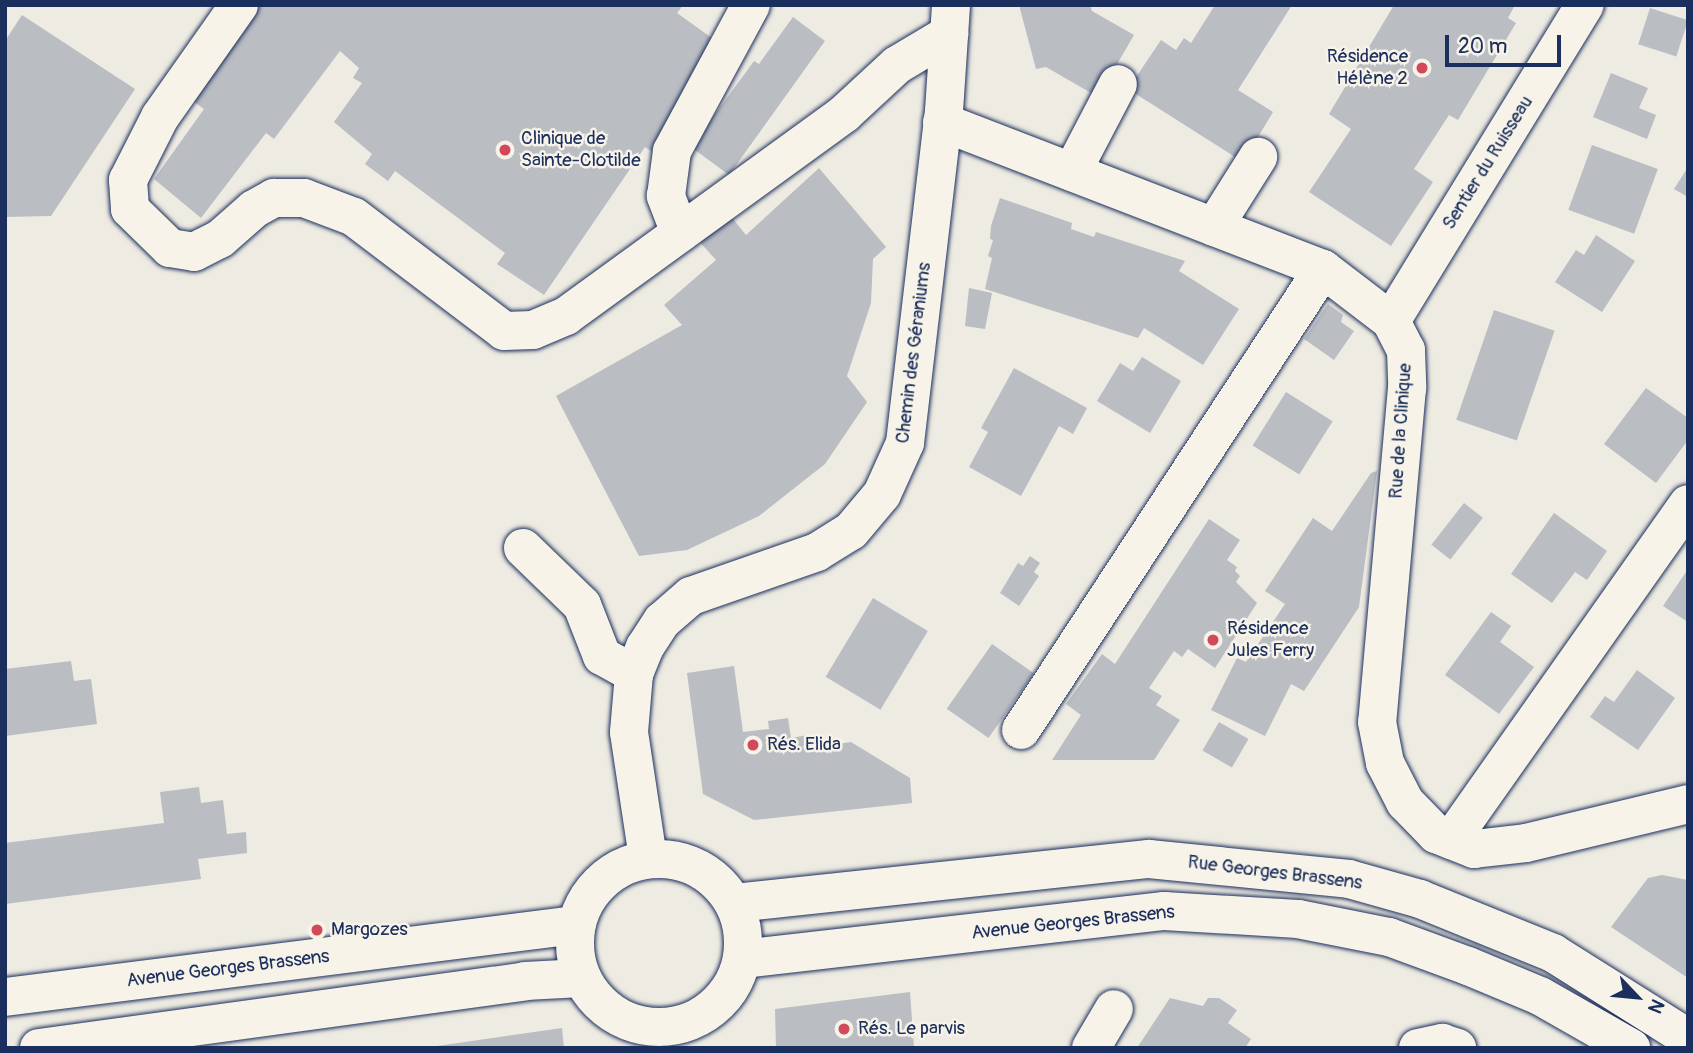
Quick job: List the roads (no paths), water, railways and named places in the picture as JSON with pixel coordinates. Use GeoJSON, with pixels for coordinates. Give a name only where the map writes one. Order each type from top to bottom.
{"type":"FeatureCollection","features":[{"type":"Feature","properties":{"kind":"street"},"geometry":{"type":"LineString","coordinates":[[239,5],[160,117],[128,180],[130,209],[170,248],[194,252],[220,239],[254,209],[274,198],[304,198],[354,217],[504,331],[533,330],[566,316],[844,114],[950,20]]}},
{"type":"Feature","properties":{"kind":"street"},"geometry":{"type":"LineString","coordinates":[[680,233],[666,197],[672,151],[751,5]]}},
{"type":"Feature","properties":{"kind":"street","name":"Sentier du Ruisseau"},"geometry":{"type":"LineString","coordinates":[[1391,321],[1585,5]]}},
{"type":"Feature","properties":{"kind":"street"},"geometry":{"type":"LineString","coordinates":[[943,122],[950,20]]}},
{"type":"Feature","properties":{"kind":"street"},"geometry":{"type":"LineString","coordinates":[[1072,172],[1118,83]]}},
{"type":"Feature","properties":{"kind":"street","name":"Rue de la Clinique"},"geometry":{"type":"LineString","coordinates":[[943,122],[1322,270],[1391,321],[1406,350],[1406,388],[1377,722],[1385,763],[1405,802],[1436,834],[1474,849],[1526,843],[1688,804]]}},
{"type":"Feature","properties":{"kind":"street","name":"Chemin des Géraniums"},"geometry":{"type":"LineString","coordinates":[[648,858],[629,732],[634,674],[662,621],[691,596],[817,552],[851,531],[882,494],[905,443],[943,122]]}},
{"type":"Feature","properties":{"kind":"street"},"geometry":{"type":"LineString","coordinates":[[1214,228],[1258,157]]}},
{"type":"Feature","properties":{"kind":"street"},"geometry":{"type":"LineString","coordinates":[[1021,730],[1322,270]]}},
{"type":"Feature","properties":{"kind":"street"},"geometry":{"type":"LineString","coordinates":[[1451,840],[1688,504]]}},
{"type":"Feature","properties":{"kind":"street"},"geometry":{"type":"LineString","coordinates":[[523,548],[582,606],[602,656],[634,674]]}},
{"type":"Feature","properties":{"kind":"street"},"geometry":{"type":"LineString","coordinates":[[648,858],[674,859],[699,867],[719,882],[734,903],[743,930],[742,959],[734,983],[719,1003],[675,1037],[620,1018],[598,1002],[582,978],[576,925],[585,901],[602,881],[623,866],[648,858]]}},
{"type":"Feature","properties":{"kind":"street","name":"Rue Georges Brassens"},"geometry":{"type":"LineString","coordinates":[[734,903],[1149,859],[1349,879],[1420,899],[1553,953],[1688,1038]]}},
{"type":"Feature","properties":{"kind":"street","name":"Avenue Georges Brassens"},"geometry":{"type":"LineString","coordinates":[[742,959],[1164,911],[1298,919],[1389,937],[1468,966],[1539,996],[1631,1048]]}},
{"type":"Feature","properties":{"kind":"street","name":"Avenue Georges Brassens"},"geometry":{"type":"LineString","coordinates":[[5,997],[576,925]]}},
{"type":"Feature","properties":{"kind":"street"},"geometry":{"type":"LineString","coordinates":[[40,1048],[525,981],[582,978]]}},
{"type":"Feature","properties":{"kind":"street"},"geometry":{"type":"LineString","coordinates":[[1091,1048],[1114,1009]]}},
{"type":"Feature","properties":{"kind":"street"},"geometry":{"type":"LineString","coordinates":[[1418,1048],[1442,1043],[1457,1048]]}},
{"type":"Feature","properties":{"kind":"place","name":"Résidence Hélène 2"},"geometry":{"type":"Point","coordinates":[1422,68]}},
{"type":"Feature","properties":{"kind":"place","name":"Clinique de Sainte-Clotilde"},"geometry":{"type":"Point","coordinates":[505,150]}},
{"type":"Feature","properties":{"kind":"place","name":"Résidence Jules Ferry"},"geometry":{"type":"Point","coordinates":[1213,640]}},
{"type":"Feature","properties":{"kind":"place","name":"Rés. Elida"},"geometry":{"type":"Point","coordinates":[753,745]}},
{"type":"Feature","properties":{"kind":"place","name":"Margozes"},"geometry":{"type":"Point","coordinates":[317,930]}},
{"type":"Feature","properties":{"kind":"place","name":"Rés. Le parvis"},"geometry":{"type":"Point","coordinates":[844,1029]}}]}
